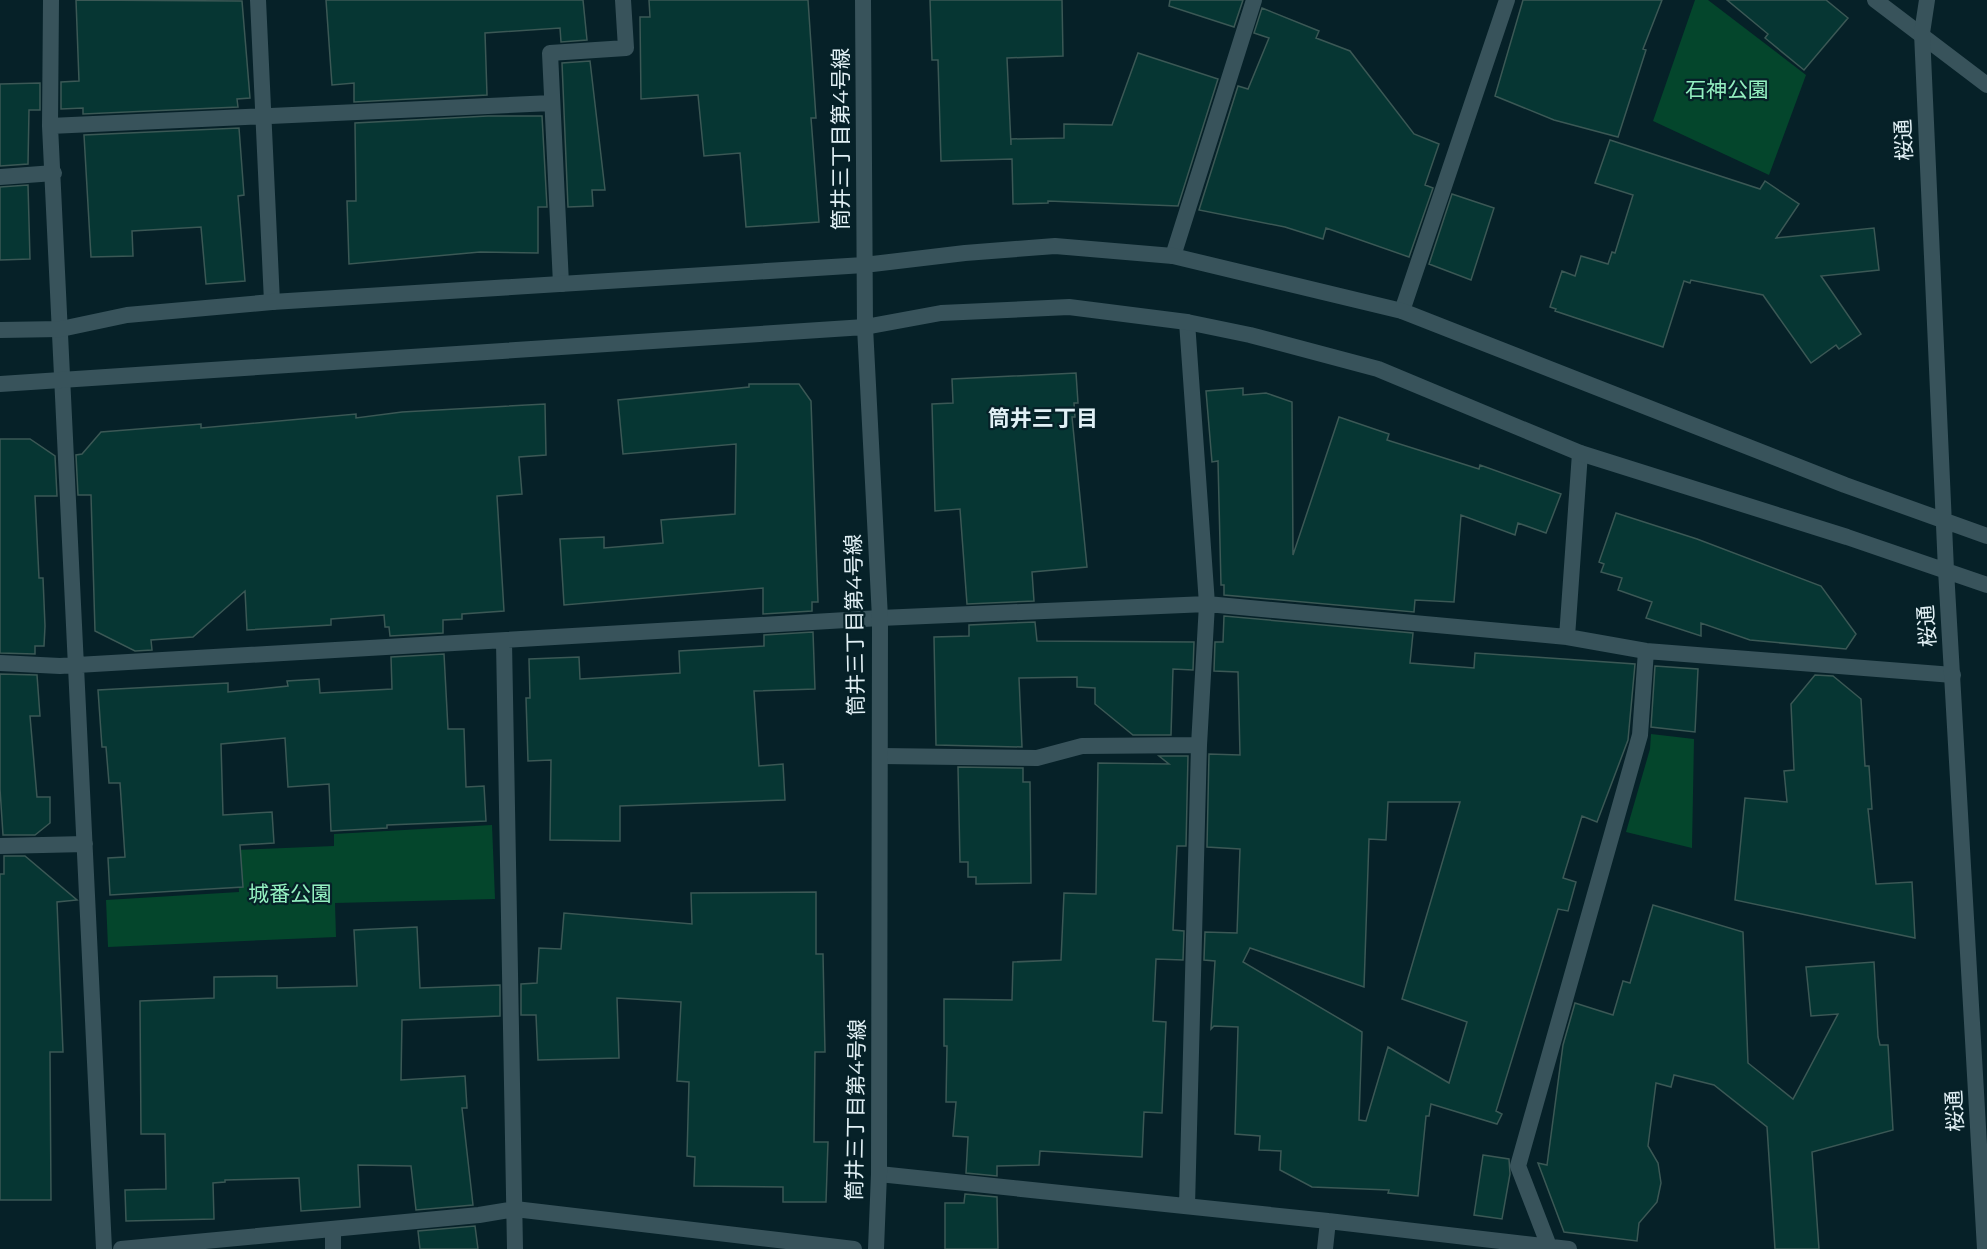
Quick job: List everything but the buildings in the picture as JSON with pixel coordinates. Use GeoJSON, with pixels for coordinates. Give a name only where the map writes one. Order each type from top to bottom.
{"type":"FeatureCollection","features":[{"type":"Feature","properties":{"kind":"street"},"geometry":{"type":"LineString","coordinates":[[51,0],[50,126],[78,665],[104,1249]]}},
{"type":"Feature","properties":{"kind":"street"},"geometry":{"type":"LineString","coordinates":[[258,0],[272,302]]}},
{"type":"Feature","properties":{"kind":"street"},"geometry":{"type":"LineString","coordinates":[[561,284],[550,52],[626,48],[623,0]]}},
{"type":"Feature","properties":{"kind":"street","name":"筒井三丁目第4号線"},"geometry":{"type":"LineString","coordinates":[[863,0],[865,327],[880,618],[879,1174],[876,1249]]}},
{"type":"Feature","properties":{"kind":"street"},"geometry":{"type":"LineString","coordinates":[[1173,256],[1254,0]]}},
{"type":"Feature","properties":{"kind":"street"},"geometry":{"type":"LineString","coordinates":[[1402,311],[1507,0]]}},
{"type":"Feature","properties":{"kind":"street"},"geometry":{"type":"LineString","coordinates":[[1875,0],[1922,33],[1987,85]]}},
{"type":"Feature","properties":{"kind":"street","name":"桜通"},"geometry":{"type":"LineString","coordinates":[[1927,0],[1922,33],[1943,521],[1985,1249]]}},
{"type":"Feature","properties":{"kind":"street"},"geometry":{"type":"LineString","coordinates":[[50,126],[552,103]]}},
{"type":"Feature","properties":{"kind":"street"},"geometry":{"type":"LineString","coordinates":[[0,177],[54,173]]}},
{"type":"Feature","properties":{"kind":"street"},"geometry":{"type":"LineString","coordinates":[[0,330],[61,329],[127,315],[272,302],[864,265],[965,253],[1055,246],[1173,256],[1402,311],[1845,485],[1987,536]]}},
{"type":"Feature","properties":{"kind":"street"},"geometry":{"type":"LineString","coordinates":[[0,384],[865,327],[941,313],[1069,307],[1187,322],[1250,335],[1378,369],[1580,453],[1987,585]]}},
{"type":"Feature","properties":{"kind":"street"},"geometry":{"type":"LineString","coordinates":[[1187,322],[1207,604],[1199,745],[1187,1206]]}},
{"type":"Feature","properties":{"kind":"street"},"geometry":{"type":"LineString","coordinates":[[1567,637],[1580,453]]}},
{"type":"Feature","properties":{"kind":"street"},"geometry":{"type":"LineString","coordinates":[[0,663],[78,665],[504,642],[880,618],[1207,604],[1567,637],[1646,651],[1953,675]]}},
{"type":"Feature","properties":{"kind":"street"},"geometry":{"type":"LineString","coordinates":[[504,642],[515,1249]]}},
{"type":"Feature","properties":{"kind":"street"},"geometry":{"type":"LineString","coordinates":[[1550,1248],[1518,1166],[1640,735],[1646,651]]}},
{"type":"Feature","properties":{"kind":"street"},"geometry":{"type":"LineString","coordinates":[[880,756],[1037,758],[1082,746],[1199,745]]}},
{"type":"Feature","properties":{"kind":"street"},"geometry":{"type":"LineString","coordinates":[[0,846],[85,844]]}},
{"type":"Feature","properties":{"kind":"street"},"geometry":{"type":"LineString","coordinates":[[879,1174],[1569,1249]]}},
{"type":"Feature","properties":{"kind":"street"},"geometry":{"type":"LineString","coordinates":[[121,1249],[515,1209],[854,1249]]}},
{"type":"Feature","properties":{"kind":"street"},"geometry":{"type":"LineString","coordinates":[[1324,1249],[1328,1221]]}},
{"type":"Feature","properties":{"kind":"street"},"geometry":{"type":"LineString","coordinates":[[333,1229],[333,1249]]}},
{"type":"Feature","properties":{"kind":"green space","name":"石神公園"},"geometry":{"type":"Polygon","coordinates":[[[1695,0],[1708,0],[1806,75],[1769,175],[1653,121],[1695,0]]]}},
{"type":"Feature","properties":{"kind":"green space"},"geometry":{"type":"Polygon","coordinates":[[[1651,734],[1694,739],[1692,848],[1626,832],[1650,749],[1651,734]]]}},
{"type":"Feature","properties":{"kind":"green space","name":"城番公園"},"geometry":{"type":"Polygon","coordinates":[[[492,825],[495,899],[335,903],[336,937],[108,947],[106,900],[239,892],[236,850],[334,846],[334,834],[492,825]]]}},
{"type":"Feature","properties":{"kind":"district","name":"筒井三丁目"},"geometry":{"type":"Point","coordinates":[1043,418]}}]}
